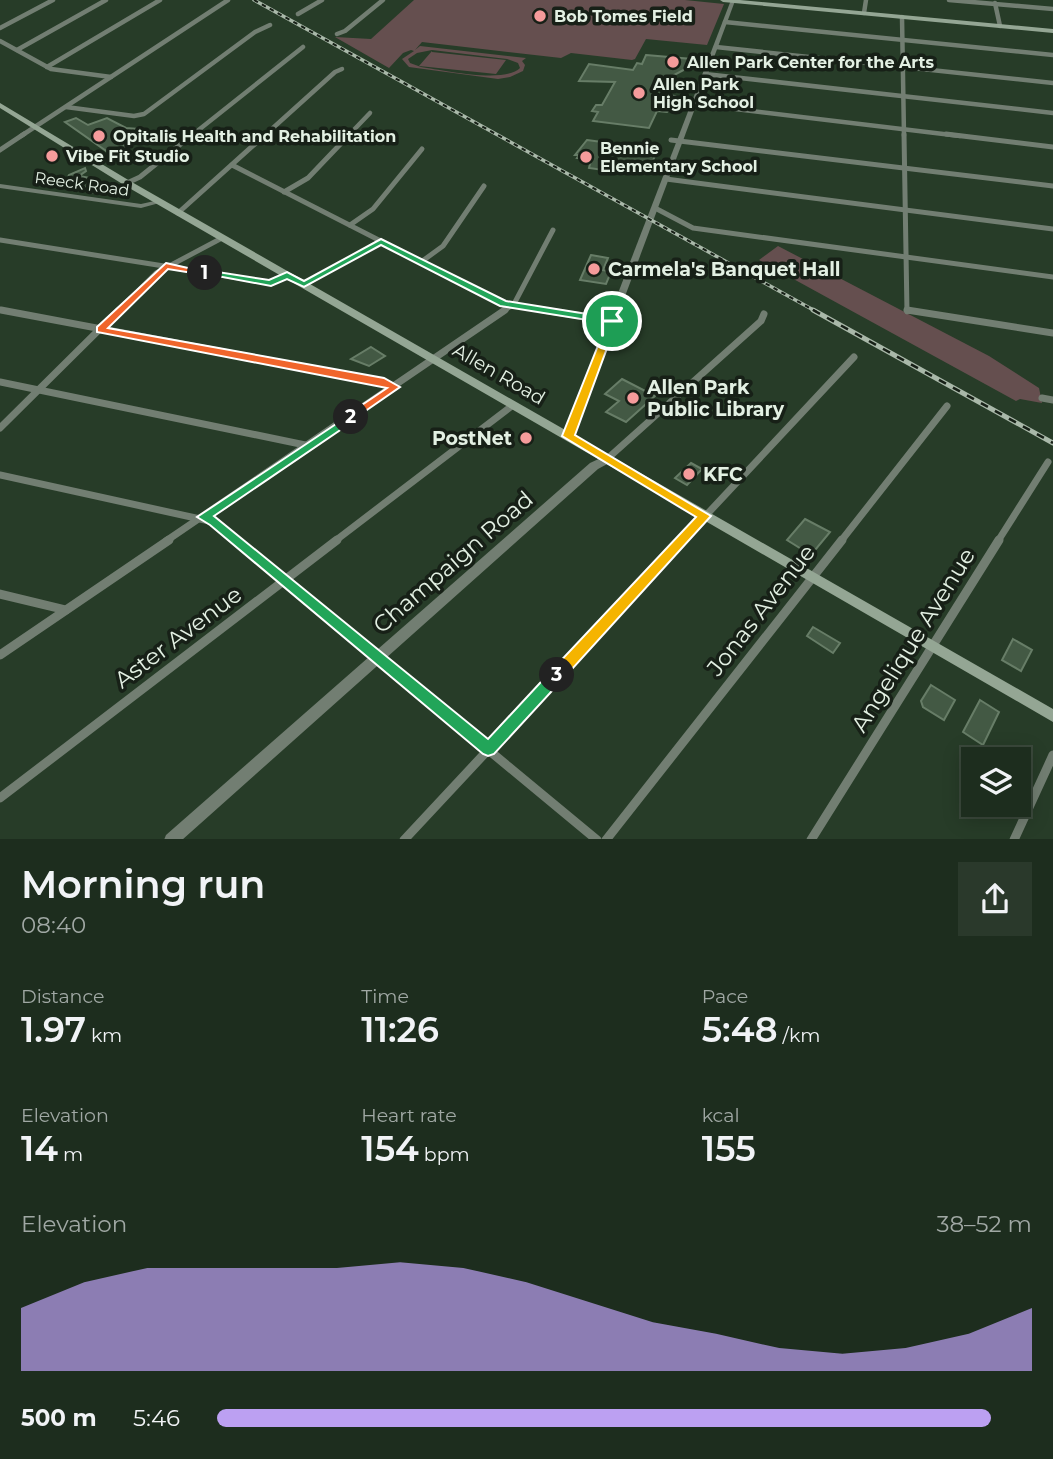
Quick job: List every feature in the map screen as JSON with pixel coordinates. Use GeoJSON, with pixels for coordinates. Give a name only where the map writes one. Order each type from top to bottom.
{"type":"FeatureCollection","features":[{"type":"Feature","properties":{"kind":"main road"},"geometry":{"type":"LineString","coordinates":[[723,0],[1053,31]]}},
{"type":"Feature","properties":{"kind":"main road","name":"Allen Road"},"geometry":{"type":"LineString","coordinates":[[0,105],[159,202],[1053,716]]}},
{"type":"Feature","properties":{"kind":"street"},"geometry":{"type":"LineString","coordinates":[[0,28],[53,0]]}},
{"type":"Feature","properties":{"kind":"street"},"geometry":{"type":"LineString","coordinates":[[17,50],[106,0]]}},
{"type":"Feature","properties":{"kind":"street"},"geometry":{"type":"LineString","coordinates":[[47,67],[160,0]]}},
{"type":"Feature","properties":{"kind":"street"},"geometry":{"type":"LineString","coordinates":[[0,150],[228,0]]}},
{"type":"Feature","properties":{"kind":"street"},"geometry":{"type":"LineString","coordinates":[[298,14],[322,0]]}},
{"type":"Feature","properties":{"kind":"street"},"geometry":{"type":"LineString","coordinates":[[337,34],[345,32],[383,0]]}},
{"type":"Feature","properties":{"kind":"street"},"geometry":{"type":"LineString","coordinates":[[568,436],[733,0]]}},
{"type":"Feature","properties":{"kind":"street"},"geometry":{"type":"LineString","coordinates":[[864,13],[866,0]]}},
{"type":"Feature","properties":{"kind":"street"},"geometry":{"type":"LineString","coordinates":[[949,0],[1053,9]]}},
{"type":"Feature","properties":{"kind":"street"},"geometry":{"type":"LineString","coordinates":[[995,2],[1000,26]]}},
{"type":"Feature","properties":{"kind":"street"},"geometry":{"type":"LineString","coordinates":[[902,17],[907,312],[1053,334]]}},
{"type":"Feature","properties":{"kind":"street"},"geometry":{"type":"LineString","coordinates":[[725,22],[1053,55]]}},
{"type":"Feature","properties":{"kind":"street"},"geometry":{"type":"LineString","coordinates":[[66,107],[135,116],[145,114],[255,32],[270,25]]}},
{"type":"Feature","properties":{"kind":"street"},"geometry":{"type":"LineString","coordinates":[[0,41],[47,67],[112,77]]}},
{"type":"Feature","properties":{"kind":"street"},"geometry":{"type":"LineString","coordinates":[[127,183],[140,177],[303,47]]}},
{"type":"Feature","properties":{"kind":"street"},"geometry":{"type":"LineString","coordinates":[[716,47],[1053,83]]}},
{"type":"Feature","properties":{"kind":"street"},"geometry":{"type":"LineString","coordinates":[[178,212],[335,72],[342,69]]}},
{"type":"Feature","properties":{"kind":"street"},"geometry":{"type":"LineString","coordinates":[[705,74],[1053,113]]}},
{"type":"Feature","properties":{"kind":"street"},"geometry":{"type":"LineString","coordinates":[[694,104],[1053,147]]}},
{"type":"Feature","properties":{"kind":"street"},"geometry":{"type":"LineString","coordinates":[[284,192],[308,177],[370,113]]}},
{"type":"Feature","properties":{"kind":"street"},"geometry":{"type":"LineString","coordinates":[[671,141],[1053,186]]}},
{"type":"Feature","properties":{"kind":"street"},"geometry":{"type":"LineString","coordinates":[[0,143],[9,144]]}},
{"type":"Feature","properties":{"kind":"street"},"geometry":{"type":"LineString","coordinates":[[349,225],[373,209],[422,149]]}},
{"type":"Feature","properties":{"kind":"street"},"geometry":{"type":"LineString","coordinates":[[232,165],[503,304],[612,321]]}},
{"type":"Feature","properties":{"kind":"street"},"geometry":{"type":"LineString","coordinates":[[666,179],[1053,229]]}},
{"type":"Feature","properties":{"kind":"street","name":"Reeck Road"},"geometry":{"type":"LineString","coordinates":[[0,186],[141,206],[159,202]]}},
{"type":"Feature","properties":{"kind":"street"},"geometry":{"type":"LineString","coordinates":[[421,262],[443,246],[484,186]]}},
{"type":"Feature","properties":{"kind":"street"},"geometry":{"type":"LineString","coordinates":[[655,208],[709,236]]}},
{"type":"Feature","properties":{"kind":"street"},"geometry":{"type":"LineString","coordinates":[[693,228],[1053,277]]}},
{"type":"Feature","properties":{"kind":"street"},"geometry":{"type":"LineString","coordinates":[[0,655],[310,446],[514,304],[553,230]]}},
{"type":"Feature","properties":{"kind":"street"},"geometry":{"type":"LineString","coordinates":[[0,428],[166,266],[222,238]]}},
{"type":"Feature","properties":{"kind":"street"},"geometry":{"type":"LineString","coordinates":[[0,240],[271,283],[287,275]]}},
{"type":"Feature","properties":{"kind":"street"},"geometry":{"type":"LineString","coordinates":[[304,285],[381,241]]}},
{"type":"Feature","properties":{"kind":"street"},"geometry":{"type":"LineString","coordinates":[[0,310],[384,382],[395,387]]}},
{"type":"Feature","properties":{"kind":"street"},"geometry":{"type":"LineString","coordinates":[[607,459],[761,321],[764,313]]}},
{"type":"Feature","properties":{"kind":"street"},"geometry":{"type":"LineString","coordinates":[[404,839],[854,358]]}},
{"type":"Feature","properties":{"kind":"street"},"geometry":{"type":"LineString","coordinates":[[0,382],[310,446]]}},
{"type":"Feature","properties":{"kind":"street"},"geometry":{"type":"LineString","coordinates":[[1042,398],[1053,400]]}},
{"type":"Feature","properties":{"kind":"street","name":"Aster Avenue"},"geometry":{"type":"LineString","coordinates":[[0,798],[513,405]]}},
{"type":"Feature","properties":{"kind":"street","name":"Jonas Avenue"},"geometry":{"type":"LineString","coordinates":[[606,839],[947,406]]}},
{"type":"Feature","properties":{"kind":"street","name":"Champaign Road"},"geometry":{"type":"LineString","coordinates":[[171,839],[594,466],[607,459]]}},
{"type":"Feature","properties":{"kind":"street","name":"Angelique Avenue"},"geometry":{"type":"LineString","coordinates":[[811,839],[1048,462]]}},
{"type":"Feature","properties":{"kind":"street"},"geometry":{"type":"LineString","coordinates":[[0,475],[189,518],[203,517],[214,522],[597,839]]}},
{"type":"Feature","properties":{"kind":"street"},"geometry":{"type":"LineString","coordinates":[[0,594],[66,610]]}},
{"type":"Feature","properties":{"kind":"street"},"geometry":{"type":"LineString","coordinates":[[1014,839],[1053,754]]}},
{"type":"Feature","properties":{"kind":"shaded area"},"geometry":{"type":"Polygon","coordinates":[[[414,0],[685,0],[724,4],[707,45],[646,39],[632,60],[571,53],[561,58],[422,42],[415,50],[420,46],[526,58],[522,61],[525,65],[523,71],[498,79],[409,67],[402,59],[414,51],[411,50],[403,53],[389,68],[335,37],[371,39],[414,0]],[[432,50],[417,53],[408,59],[410,63],[421,67],[487,76],[512,73],[520,68],[518,63],[507,59],[432,50]]]}},
{"type":"Feature","properties":{"kind":"shaded area"},"geometry":{"type":"Polygon","coordinates":[[[432,51],[506,60],[496,74],[419,66],[432,51]]]}},
{"type":"Feature","properties":{"kind":"shaded area"},"geometry":{"type":"Polygon","coordinates":[[[778,246],[989,356],[1039,388],[1042,403],[1020,399],[1016,401],[759,260],[778,246]]]}},
{"type":"Feature","properties":{"kind":"building","name":"Allen Park High School"},"geometry":{"type":"Polygon","coordinates":[[[646,55],[692,59],[691,66],[674,75],[665,87],[669,88],[668,95],[675,96],[671,105],[674,106],[667,112],[657,111],[649,128],[593,121],[598,112],[592,111],[596,105],[602,105],[615,82],[579,81],[589,64],[633,70],[637,63],[642,64],[646,55]]]}},
{"type":"Feature","properties":{"kind":"building","name":"Opitalis Health and Rehabilitation"},"geometry":{"type":"Polygon","coordinates":[[[76,118],[88,125],[107,118],[126,128],[140,129],[121,143],[127,147],[112,155],[65,122],[76,118]]]}},
{"type":"Feature","properties":{"kind":"building","name":"Bennie Elementary School"},"geometry":{"type":"Polygon","coordinates":[[[587,140],[654,149],[652,152],[656,153],[648,173],[631,174],[589,168],[591,160],[577,158],[579,155],[575,155],[587,140]]]}},
{"type":"Feature","properties":{"kind":"building"},"geometry":{"type":"Polygon","coordinates":[[[85,168],[86,171],[79,176],[95,179],[101,191],[90,193],[87,187],[78,189],[67,179],[69,175],[85,168]]]}},
{"type":"Feature","properties":{"kind":"building","name":"Carmela's Banquet Hall"},"geometry":{"type":"Polygon","coordinates":[[[591,255],[608,258],[603,270],[611,272],[606,284],[580,280],[591,255]]]}},
{"type":"Feature","properties":{"kind":"building"},"geometry":{"type":"Polygon","coordinates":[[[371,347],[385,356],[369,366],[351,359],[371,347]]]}},
{"type":"Feature","properties":{"kind":"building","name":"Allen Park Public Library"},"geometry":{"type":"Polygon","coordinates":[[[622,379],[655,396],[626,422],[606,412],[619,401],[605,394],[622,379]]]}},
{"type":"Feature","properties":{"kind":"building","name":"KFC"},"geometry":{"type":"Polygon","coordinates":[[[691,463],[702,469],[687,485],[675,478],[691,463]]]}},
{"type":"Feature","properties":{"kind":"building"},"geometry":{"type":"Polygon","coordinates":[[[805,519],[830,532],[811,555],[787,540],[805,519]]]}},
{"type":"Feature","properties":{"kind":"building"},"geometry":{"type":"Polygon","coordinates":[[[813,627],[840,643],[833,653],[807,636],[813,627]]]}},
{"type":"Feature","properties":{"kind":"building"},"geometry":{"type":"Polygon","coordinates":[[[1013,639],[1032,650],[1021,671],[1002,660],[1013,639]]]}},
{"type":"Feature","properties":{"kind":"building"},"geometry":{"type":"Polygon","coordinates":[[[931,685],[955,700],[944,720],[923,707],[921,701],[931,685]]]}},
{"type":"Feature","properties":{"kind":"building"},"geometry":{"type":"Polygon","coordinates":[[[980,700],[999,712],[983,745],[963,732],[980,700]]]}},
{"type":"Feature","properties":{"kind":"railway"},"geometry":{"type":"LineString","coordinates":[[254,0],[817,312]]}},
{"type":"Feature","properties":{"kind":"railway"},"geometry":{"type":"LineString","coordinates":[[813,310],[1053,443]]}},
{"type":"Feature","properties":{"kind":"place","name":"Bob Tomes Field"},"geometry":{"type":"Point","coordinates":[540,16]}},
{"type":"Feature","properties":{"kind":"place","name":"Allen Park Center for the Arts"},"geometry":{"type":"Point","coordinates":[673,62]}},
{"type":"Feature","properties":{"kind":"place","name":"Allen Park High School"},"geometry":{"type":"Point","coordinates":[639,93]}},
{"type":"Feature","properties":{"kind":"place","name":"Opitalis Health and Rehabilitation"},"geometry":{"type":"Point","coordinates":[99,136]}},
{"type":"Feature","properties":{"kind":"place","name":"Vibe Fit Studio"},"geometry":{"type":"Point","coordinates":[52,156]}},
{"type":"Feature","properties":{"kind":"place","name":"Bennie Elementary School"},"geometry":{"type":"Point","coordinates":[586,157]}},
{"type":"Feature","properties":{"kind":"place","name":"Carmela's Banquet Hall"},"geometry":{"type":"Point","coordinates":[594,269]}},
{"type":"Feature","properties":{"kind":"place","name":"Allen Park Public Library"},"geometry":{"type":"Point","coordinates":[633,398]}},
{"type":"Feature","properties":{"kind":"place","name":"PostNet"},"geometry":{"type":"Point","coordinates":[526,438]}},
{"type":"Feature","properties":{"kind":"place","name":"KFC"},"geometry":{"type":"Point","coordinates":[689,474]}},
{"type":"Feature","properties":{"kind":"route"},"geometry":{"type":"LineString","coordinates":[[381,241],[503,304],[612,321],[568,436],[704,516],[488,749],[214,522],[203,517],[395,387],[384,382],[101,329],[166,266],[271,283],[287,275],[304,285],[381,241]]}}]}
